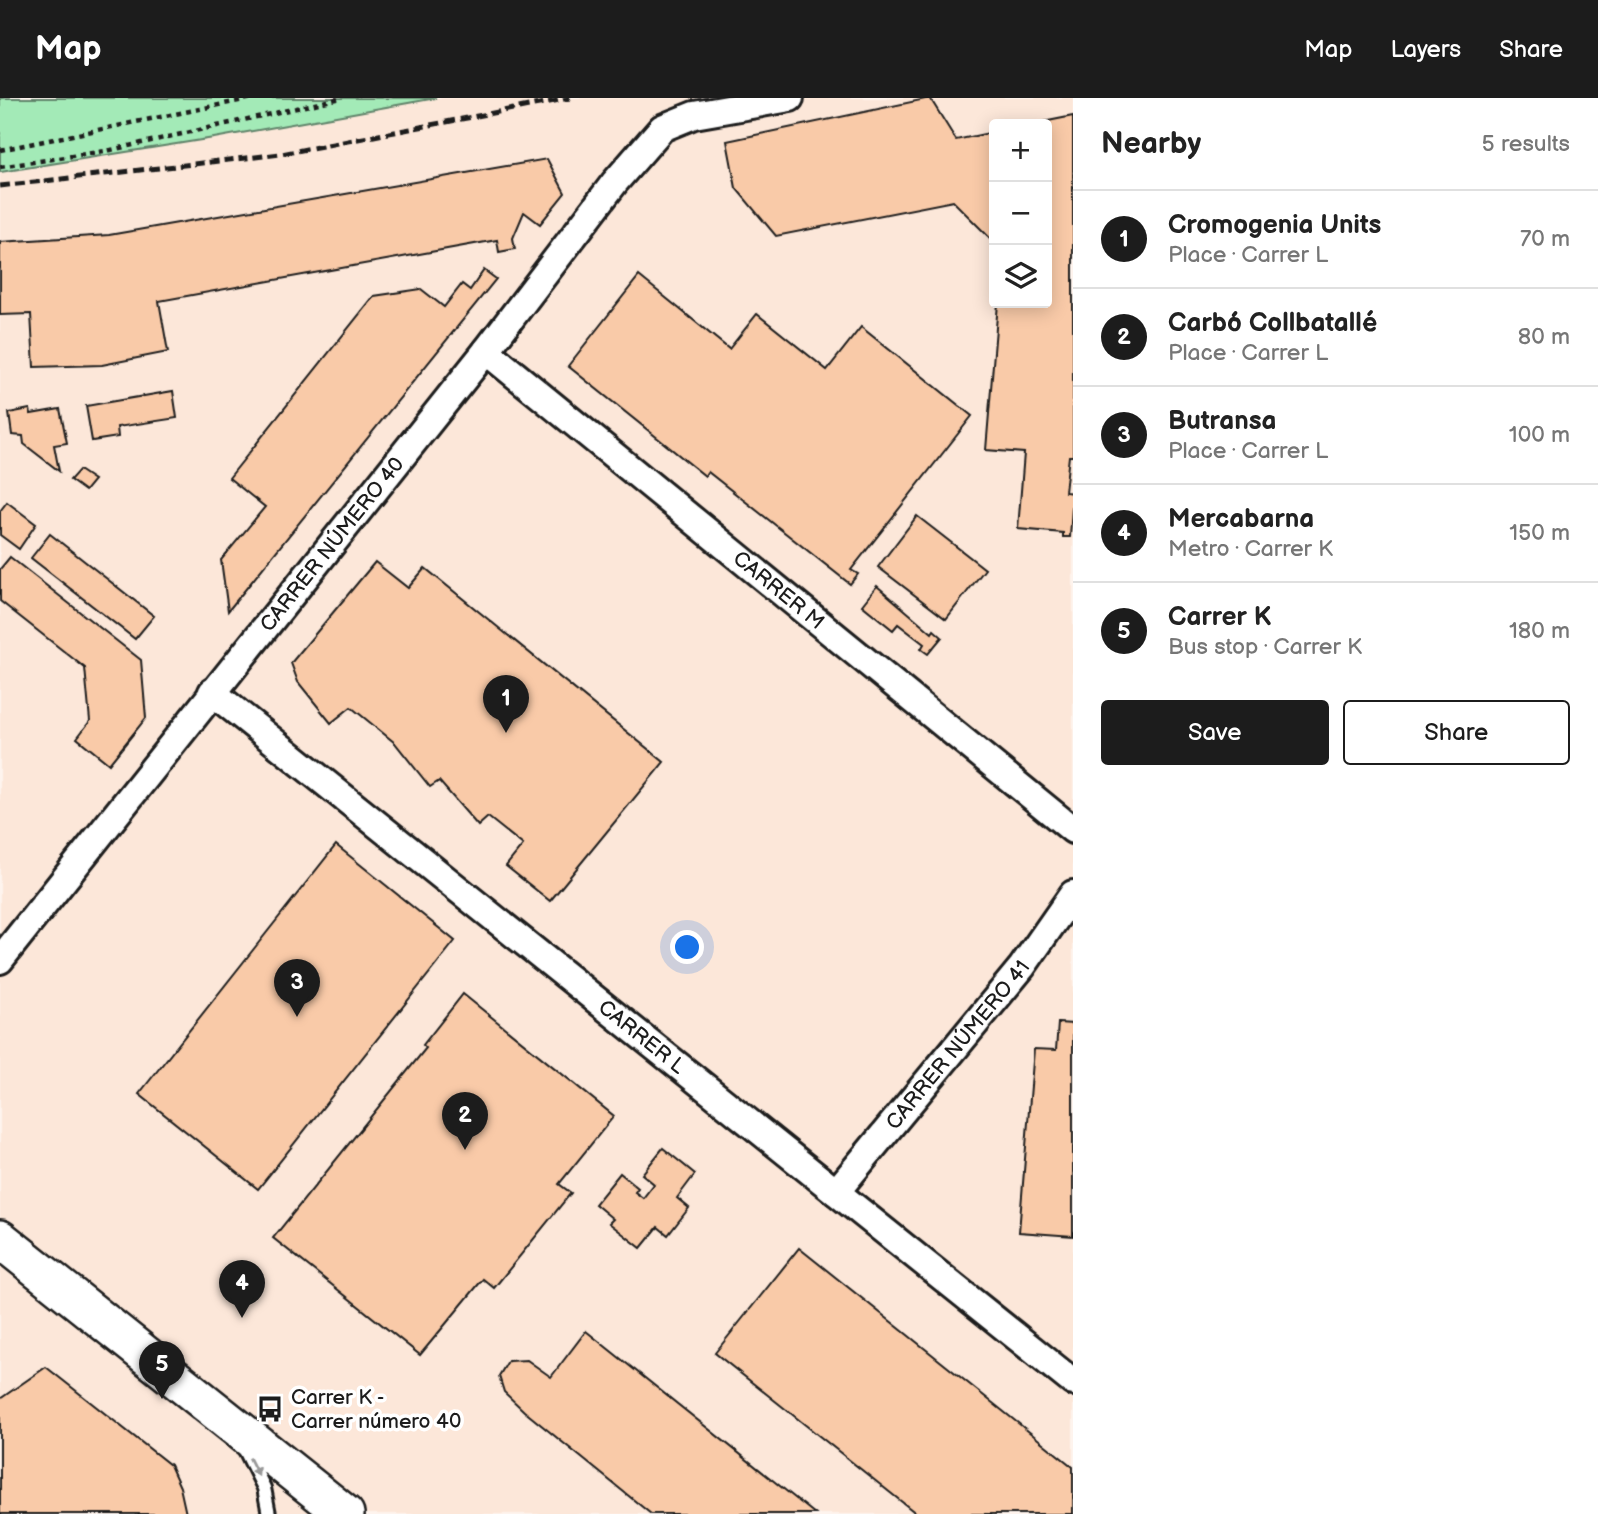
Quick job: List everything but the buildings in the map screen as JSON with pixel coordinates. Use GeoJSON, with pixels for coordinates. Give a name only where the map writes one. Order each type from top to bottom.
{"type":"FeatureCollection","features":[{"type":"Feature","properties":{"kind":"main road"},"geometry":{"type":"LineString","coordinates":[[0,1216],[33,1264]]}},
{"type":"Feature","properties":{"kind":"main road"},"geometry":{"type":"LineString","coordinates":[[0,1239],[231,1423],[337,1513]]}},
{"type":"Feature","properties":{"kind":"street","name":"CARRER NÚMERO 40"},"geometry":{"type":"LineString","coordinates":[[0,960],[486,351],[615,183],[662,128],[694,115],[790,98]]}},
{"type":"Feature","properties":{"kind":"street","name":"CARRER M"},"geometry":{"type":"LineString","coordinates":[[486,351],[1073,830]]}},
{"type":"Feature","properties":{"kind":"street","name":"CARRER L"},"geometry":{"type":"LineString","coordinates":[[212,692],[1073,1382]]}},
{"type":"Feature","properties":{"kind":"street","name":"CARRER NÚMERO 41"},"geometry":{"type":"LineString","coordinates":[[836,1192],[1022,967],[1073,894]]}},
{"type":"Feature","properties":{"kind":"lane"},"geometry":{"type":"LineString","coordinates":[[231,1423],[264,1488],[269,1514]]}},
{"type":"Feature","properties":{"kind":"path"},"geometry":{"type":"LineString","coordinates":[[0,150],[253,98]]}},
{"type":"Feature","properties":{"kind":"path"},"geometry":{"type":"LineString","coordinates":[[0,167],[124,147],[341,98]]}},
{"type":"Feature","properties":{"kind":"shaded area"},"geometry":{"type":"Polygon","coordinates":[[[436,98],[1073,98],[1073,1514],[0,1514],[0,172],[214,138],[436,98]]]}},
{"type":"Feature","properties":{"kind":"green space"},"geometry":{"type":"Polygon","coordinates":[[[0,98],[436,98],[214,138],[0,172],[0,98]]]}},
{"type":"Feature","properties":{"kind":"railway"},"geometry":{"type":"LineString","coordinates":[[0,186],[281,154],[570,98]]}},
{"type":"Feature","properties":{"kind":"place","name":"Cromogenia Units"},"geometry":{"type":"Point","coordinates":[506,733]}},
{"type":"Feature","properties":{"kind":"place","name":"Butransa"},"geometry":{"type":"Point","coordinates":[297,1017]}},
{"type":"Feature","properties":{"kind":"place","name":"Carbó Collbatallé"},"geometry":{"type":"Point","coordinates":[465,1150]}},
{"type":"Feature","properties":{"kind":"place","name":"Mercabarna"},"geometry":{"type":"Point","coordinates":[242,1318]}},
{"type":"Feature","properties":{"kind":"place","name":"Carrer K"},"geometry":{"type":"Point","coordinates":[162,1399]}},
{"type":"Feature","properties":{"kind":"place","name":"Carrer K - Carrer número 40"},"geometry":{"type":"Point","coordinates":[270,1409]}}]}
